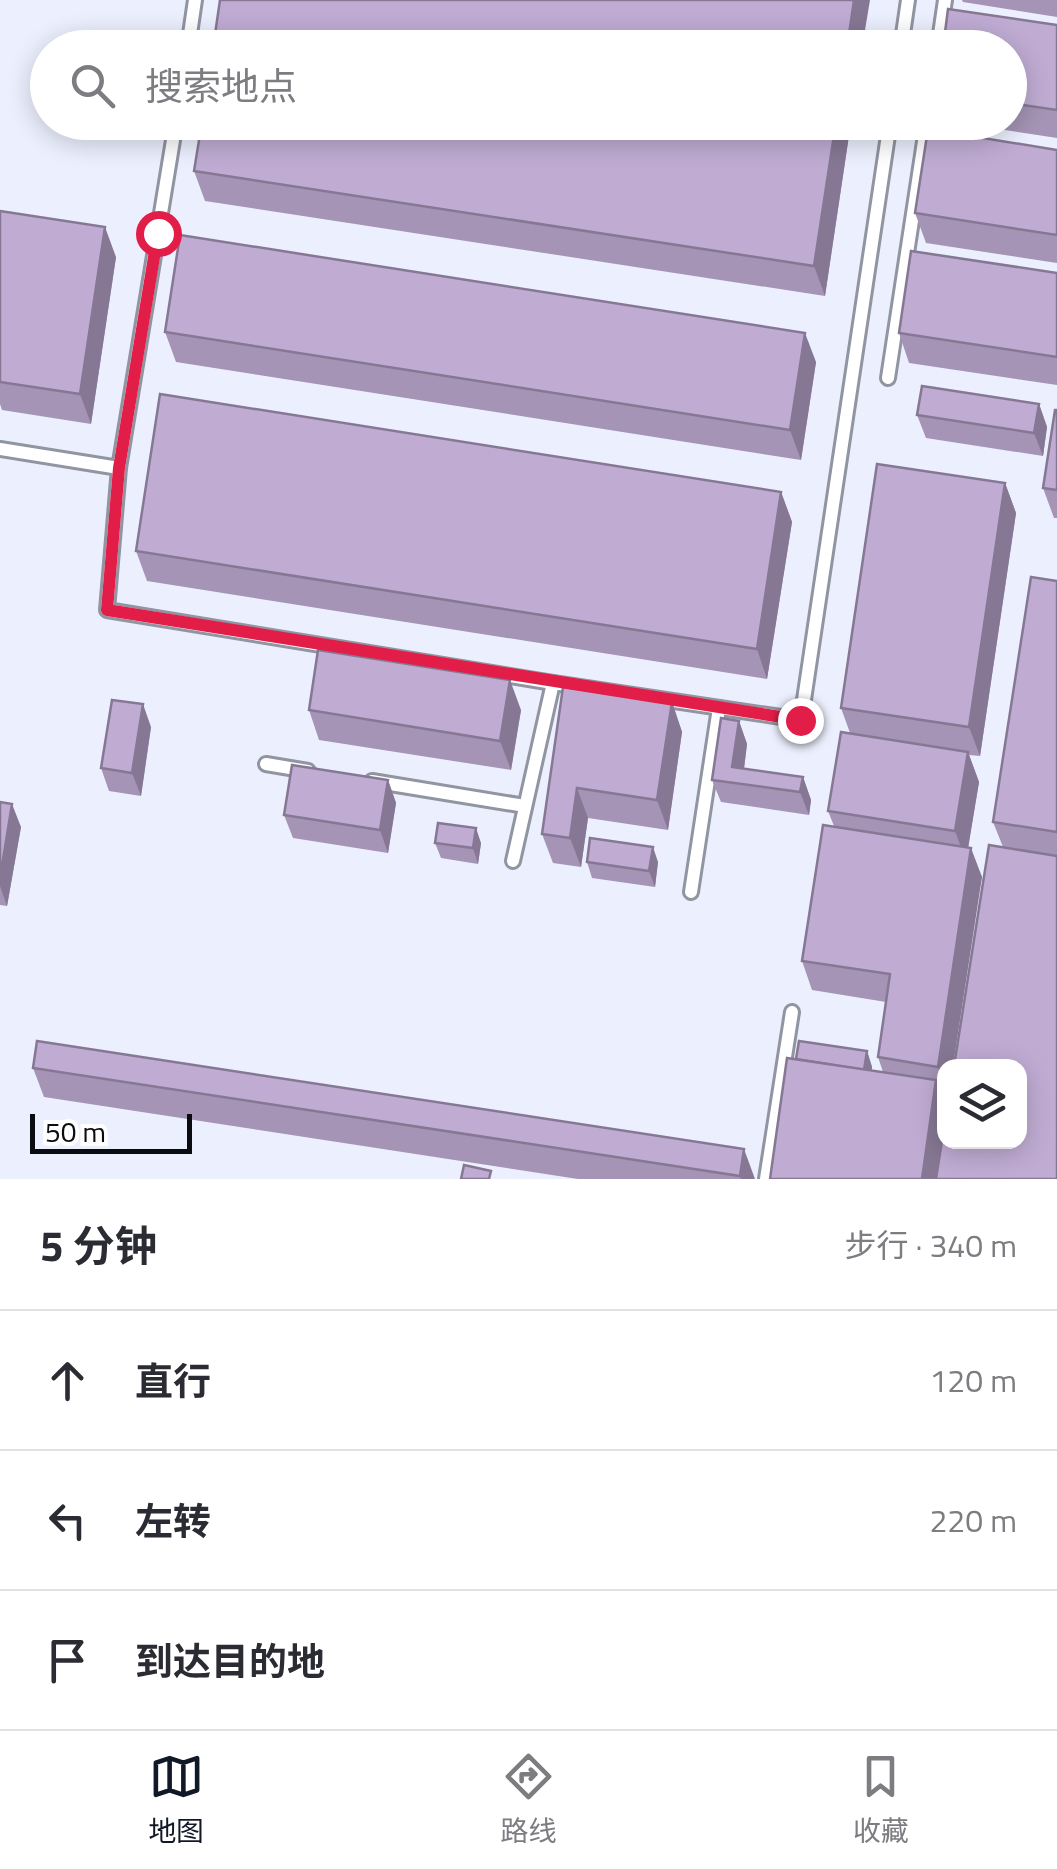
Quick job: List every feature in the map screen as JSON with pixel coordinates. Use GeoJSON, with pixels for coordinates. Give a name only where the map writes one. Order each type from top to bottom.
{"type":"FeatureCollection","features":[{"type":"Feature","properties":{"kind":"lane"},"geometry":{"type":"LineString","coordinates":[[191,30],[196,0]]}},
{"type":"Feature","properties":{"kind":"lane"},"geometry":{"type":"LineString","coordinates":[[904,30],[908,0]]}},
{"type":"Feature","properties":{"kind":"lane"},"geometry":{"type":"LineString","coordinates":[[941,30],[945,0]]}},
{"type":"Feature","properties":{"kind":"lane"},"geometry":{"type":"LineString","coordinates":[[173,140],[119,468],[107,610],[800,720],[887,140]]}},
{"type":"Feature","properties":{"kind":"lane"},"geometry":{"type":"LineString","coordinates":[[888,378],[924,140]]}},
{"type":"Feature","properties":{"kind":"lane"},"geometry":{"type":"LineString","coordinates":[[0,450],[119,468]]}},
{"type":"Feature","properties":{"kind":"lane"},"geometry":{"type":"LineString","coordinates":[[512,861],[553,683]]}},
{"type":"Feature","properties":{"kind":"lane"},"geometry":{"type":"LineString","coordinates":[[691,892],[719,708]]}},
{"type":"Feature","properties":{"kind":"lane"},"geometry":{"type":"LineString","coordinates":[[266,764],[322,773]]}},
{"type":"Feature","properties":{"kind":"lane"},"geometry":{"type":"LineString","coordinates":[[358,779],[525,806]]}},
{"type":"Feature","properties":{"kind":"lane"},"geometry":{"type":"LineString","coordinates":[[766,1179],[792,1012]]}},
{"type":"Feature","properties":{"kind":"building"},"geometry":{"type":"Polygon","coordinates":[[[220,0],[854,0],[850,30],[216,30],[220,0]]]}},
{"type":"Feature","properties":{"kind":"building"},"geometry":{"type":"Polygon","coordinates":[[[948,9],[1057,25],[1057,110],[1027,106],[1027,30],[945,30],[948,9]]]}},
{"type":"Feature","properties":{"kind":"building"},"geometry":{"type":"Polygon","coordinates":[[[199,140],[833,140],[814,266],[194,171],[199,140]]]}},
{"type":"Feature","properties":{"kind":"building"},"geometry":{"type":"Polygon","coordinates":[[[926,140],[996,140],[1057,150],[1057,235],[915,213],[926,140]]]}},
{"type":"Feature","properties":{"kind":"building"},"geometry":{"type":"Polygon","coordinates":[[[0,211],[105,227],[80,394],[0,382],[0,211]]]}},
{"type":"Feature","properties":{"kind":"building"},"geometry":{"type":"Polygon","coordinates":[[[180,235],[805,333],[790,430],[165,332],[180,235]]]}},
{"type":"Feature","properties":{"kind":"building"},"geometry":{"type":"Polygon","coordinates":[[[911,251],[1057,273],[1057,357],[899,333],[911,251]]]}},
{"type":"Feature","properties":{"kind":"building"},"geometry":{"type":"Polygon","coordinates":[[[922,386],[1039,404],[1034,433],[917,415],[922,386]]]}},
{"type":"Feature","properties":{"kind":"building"},"geometry":{"type":"Polygon","coordinates":[[[160,394],[781,492],[757,649],[136,551],[160,394]]]}},
{"type":"Feature","properties":{"kind":"building"},"geometry":{"type":"Polygon","coordinates":[[[1057,410],[1057,490],[1043,488],[1057,410]]]}},
{"type":"Feature","properties":{"kind":"building"},"geometry":{"type":"Polygon","coordinates":[[[877,464],[1005,483],[969,727],[841,708],[877,464]]]}},
{"type":"Feature","properties":{"kind":"building"},"geometry":{"type":"Polygon","coordinates":[[[1031,577],[1057,581],[1057,832],[993,822],[1031,577]]]}},
{"type":"Feature","properties":{"kind":"building"},"geometry":{"type":"Polygon","coordinates":[[[318,650],[510,680],[500,741],[309,710],[318,650]]]}},
{"type":"Feature","properties":{"kind":"building"},"geometry":{"type":"Polygon","coordinates":[[[563,687],[672,702],[657,800],[577,788],[570,838],[542,834],[563,687]]]}},
{"type":"Feature","properties":{"kind":"building"},"geometry":{"type":"Polygon","coordinates":[[[112,700],[143,704],[132,773],[101,768],[112,700]]]}},
{"type":"Feature","properties":{"kind":"building"},"geometry":{"type":"Polygon","coordinates":[[[721,718],[739,721],[732,767],[803,777],[800,792],[712,780],[721,718]]]}},
{"type":"Feature","properties":{"kind":"building"},"geometry":{"type":"Polygon","coordinates":[[[841,732],[968,752],[955,831],[828,811],[841,732]]]}},
{"type":"Feature","properties":{"kind":"building"},"geometry":{"type":"Polygon","coordinates":[[[292,765],[388,780],[380,830],[284,815],[292,765]]]}},
{"type":"Feature","properties":{"kind":"building"},"geometry":{"type":"Polygon","coordinates":[[[0,802],[12,804],[0,878],[0,802]]]}},
{"type":"Feature","properties":{"kind":"building"},"geometry":{"type":"Polygon","coordinates":[[[438,823],[476,828],[473,848],[435,843],[438,823]]]}},
{"type":"Feature","properties":{"kind":"building"},"geometry":{"type":"Polygon","coordinates":[[[823,825],[971,848],[937,1067],[878,1057],[890,974],[802,961],[823,825]]]}},
{"type":"Feature","properties":{"kind":"building"},"geometry":{"type":"Polygon","coordinates":[[[590,838],[653,847],[649,871],[587,862],[590,838]]]}},
{"type":"Feature","properties":{"kind":"building"},"geometry":{"type":"Polygon","coordinates":[[[989,845],[1057,856],[1057,1179],[936,1179],[941,1149],[1027,1149],[1027,1059],[955,1059],[989,845]]]}},
{"type":"Feature","properties":{"kind":"building"},"geometry":{"type":"Polygon","coordinates":[[[37,1041],[744,1149],[740,1176],[33,1068],[37,1041]]]}},
{"type":"Feature","properties":{"kind":"building"},"geometry":{"type":"Polygon","coordinates":[[[799,1041],[867,1051],[864,1070],[796,1059],[799,1041]]]}},
{"type":"Feature","properties":{"kind":"building"},"geometry":{"type":"Polygon","coordinates":[[[787,1058],[936,1080],[922,1179],[770,1179],[787,1058]]]}},
{"type":"Feature","properties":{"kind":"building"},"geometry":{"type":"Polygon","coordinates":[[[464,1165],[491,1171],[489,1179],[461,1179],[464,1165]]]}},
{"type":"Feature","properties":{"kind":"route"},"geometry":{"type":"LineString","coordinates":[[158,233],[119,468],[107,610],[800,720]]}}]}
